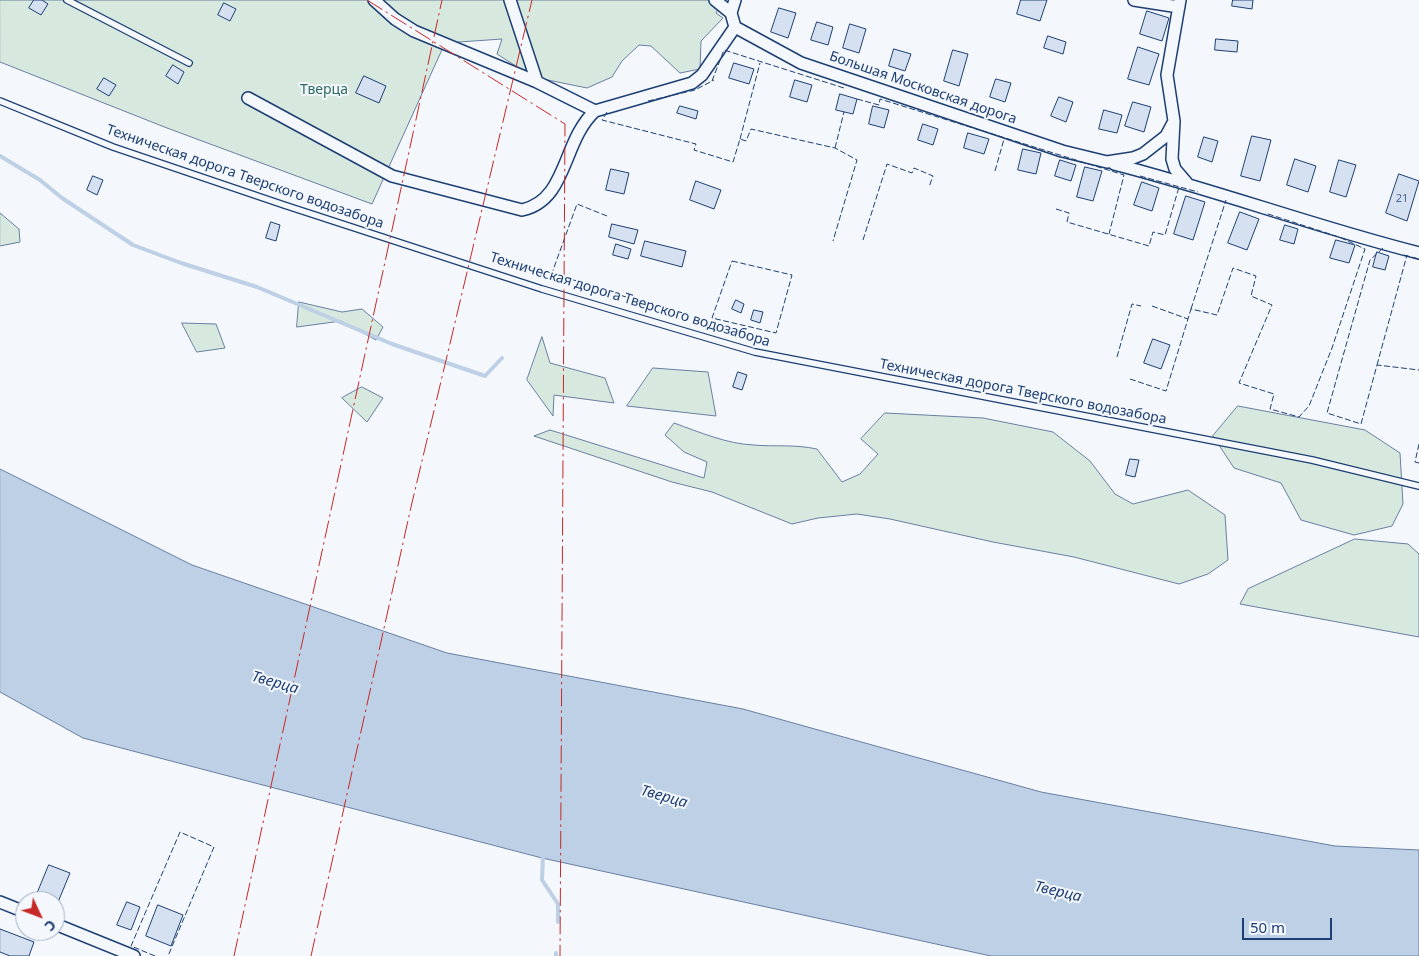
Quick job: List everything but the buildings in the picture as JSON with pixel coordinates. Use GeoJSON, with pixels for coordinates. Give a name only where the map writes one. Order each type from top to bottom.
{"type":"FeatureCollection","features":[{"type":"Feature","properties":{"kind":"street"},"geometry":{"type":"LineString","coordinates":[[374,0],[395,20],[414,31],[537,82],[595,111]]}},
{"type":"Feature","properties":{"kind":"street"},"geometry":{"type":"LineString","coordinates":[[510,0],[537,82]]}},
{"type":"Feature","properties":{"kind":"street"},"geometry":{"type":"LineString","coordinates":[[715,0],[731,13]]}},
{"type":"Feature","properties":{"kind":"street"},"geometry":{"type":"LineString","coordinates":[[248,98],[392,176],[522,210],[534,207],[542,202],[554,188],[572,140],[587,118],[595,111],[692,83],[702,75],[735,27],[731,13],[735,0]]}},
{"type":"Feature","properties":{"kind":"street"},"geometry":{"type":"LineString","coordinates":[[1134,0],[1179,3],[1167,75],[1174,122],[1172,159],[1176,169],[1187,183]]}},
{"type":"Feature","properties":{"kind":"street","name":"Большая Московская дорога"},"geometry":{"type":"LineString","coordinates":[[735,27],[801,63],[1053,148],[1187,183],[1373,241],[1419,253]]}},
{"type":"Feature","properties":{"kind":"street","name":"Большая Московская дорога"},"geometry":{"type":"LineString","coordinates":[[1107,162],[1133,158],[1143,154],[1166,136],[1174,122]]}},
{"type":"Feature","properties":{"kind":"street"},"geometry":{"type":"LineString","coordinates":[[0,902],[15,908]]}},
{"type":"Feature","properties":{"kind":"street"},"geometry":{"type":"LineString","coordinates":[[65,928],[134,956]]}},
{"type":"Feature","properties":{"kind":"lane"},"geometry":{"type":"LineString","coordinates":[[67,0],[189,63]]}},
{"type":"Feature","properties":{"kind":"lane","name":"Техническая дорога Тверского водозабора"},"geometry":{"type":"LineString","coordinates":[[0,101],[113,148],[284,205],[542,289],[755,352],[1312,460],[1419,486]]}},
{"type":"Feature","properties":{"kind":"green space","name":"Тверца"},"geometry":{"type":"Polygon","coordinates":[[[0,0],[723,0],[716,13],[723,18],[701,41],[700,69],[680,73],[651,46],[639,45],[622,61],[612,77],[587,88],[533,77],[497,54],[502,39],[445,43],[372,204],[167,128],[0,62],[0,0]]]}},
{"type":"Feature","properties":{"kind":"green space"},"geometry":{"type":"Polygon","coordinates":[[[0,213],[19,229],[20,242],[0,246],[0,213]]]}},
{"type":"Feature","properties":{"kind":"green space"},"geometry":{"type":"Polygon","coordinates":[[[299,302],[342,312],[362,309],[383,327],[376,340],[341,321],[297,327],[299,302]]]}},
{"type":"Feature","properties":{"kind":"green space"},"geometry":{"type":"Polygon","coordinates":[[[182,323],[216,324],[225,348],[197,352],[182,323]]]}},
{"type":"Feature","properties":{"kind":"green space"},"geometry":{"type":"Polygon","coordinates":[[[542,337],[550,363],[605,378],[614,403],[554,395],[553,416],[527,380],[542,337]]]}},
{"type":"Feature","properties":{"kind":"green space"},"geometry":{"type":"Polygon","coordinates":[[[653,368],[708,372],[716,416],[627,406],[653,368]]]}},
{"type":"Feature","properties":{"kind":"green space"},"geometry":{"type":"Polygon","coordinates":[[[362,387],[383,398],[367,422],[342,398],[362,387]]]}},
{"type":"Feature","properties":{"kind":"green space"},"geometry":{"type":"Polygon","coordinates":[[[1238,406],[1365,430],[1400,453],[1403,504],[1392,526],[1354,535],[1301,520],[1281,483],[1234,468],[1213,436],[1238,406]]]}},
{"type":"Feature","properties":{"kind":"green space"},"geometry":{"type":"Polygon","coordinates":[[[885,413],[983,418],[1053,432],[1090,461],[1115,494],[1133,504],[1188,490],[1225,515],[1228,560],[1208,574],[1179,584],[1074,557],[993,542],[890,519],[857,514],[818,518],[792,524],[712,492],[672,482],[534,436],[550,430],[704,478],[707,462],[684,452],[665,435],[674,423],[713,437],[744,444],[817,449],[842,482],[860,474],[878,454],[861,439],[885,413]]]}},
{"type":"Feature","properties":{"kind":"green space"},"geometry":{"type":"Polygon","coordinates":[[[1355,539],[1408,544],[1419,554],[1419,637],[1240,604],[1248,589],[1355,539]]]}},
{"type":"Feature","properties":{"kind":"water"},"geometry":{"type":"Polygon","coordinates":[[[0,469],[192,565],[447,653],[743,709],[1041,792],[1335,846],[1419,850],[1419,956],[991,956],[542,858],[83,738],[0,692],[0,469]]]}},
{"type":"Feature","properties":{"kind":"waterway"},"geometry":{"type":"LineString","coordinates":[[0,156],[40,180],[62,198],[133,245],[181,263],[257,287],[392,344],[485,376],[502,358]]}},
{"type":"Feature","properties":{"kind":"waterway"},"geometry":{"type":"LineString","coordinates":[[543,854],[542,880],[558,904],[558,922]]}},
{"type":"Feature","properties":{"kind":"fence"},"geometry":{"type":"LineString","coordinates":[[712,81],[724,50],[844,88]]}},
{"type":"Feature","properties":{"kind":"fence"},"geometry":{"type":"LineString","coordinates":[[740,139],[760,63]]}},
{"type":"Feature","properties":{"kind":"fence"},"geometry":{"type":"LineString","coordinates":[[648,101],[695,90],[714,80]]}},
{"type":"Feature","properties":{"kind":"fence"},"geometry":{"type":"LineString","coordinates":[[857,99],[879,105],[880,99],[1124,175],[1109,234]]}},
{"type":"Feature","properties":{"kind":"fence"},"geometry":{"type":"LineString","coordinates":[[607,112],[602,120],[696,144],[694,150],[733,162],[740,139],[746,141],[751,129],[835,148],[857,160],[833,241]]}},
{"type":"Feature","properties":{"kind":"fence"},"geometry":{"type":"LineString","coordinates":[[835,148],[844,112]]}},
{"type":"Feature","properties":{"kind":"fence"},"geometry":{"type":"LineString","coordinates":[[995,171],[1004,139]]}},
{"type":"Feature","properties":{"kind":"fence"},"geometry":{"type":"LineString","coordinates":[[863,240],[887,164],[912,173],[914,168],[933,176],[929,187]]}},
{"type":"Feature","properties":{"kind":"fence"},"geometry":{"type":"LineString","coordinates":[[1140,176],[1198,192]]}},
{"type":"Feature","properties":{"kind":"fence"},"geometry":{"type":"LineString","coordinates":[[1056,209],[1069,213],[1067,222],[1149,246],[1153,232],[1165,235],[1179,187]]}},
{"type":"Feature","properties":{"kind":"fence"},"geometry":{"type":"LineString","coordinates":[[1191,309],[1226,200]]}},
{"type":"Feature","properties":{"kind":"fence"},"geometry":{"type":"LineString","coordinates":[[607,216],[577,204],[552,273],[626,297]]}},
{"type":"Feature","properties":{"kind":"fence"},"geometry":{"type":"LineString","coordinates":[[1130,379],[1166,391],[1191,309],[1217,315],[1233,268],[1256,276],[1251,296],[1272,305],[1239,383],[1274,394],[1270,409],[1299,417],[1309,406],[1332,348],[1365,249],[1339,237],[1265,213]]}},
{"type":"Feature","properties":{"kind":"fence"},"geometry":{"type":"LineString","coordinates":[[1383,248],[1370,260],[1327,413],[1361,424],[1377,365],[1419,370]]}},
{"type":"Feature","properties":{"kind":"fence"},"geometry":{"type":"LineString","coordinates":[[1404,255],[1419,259]]}},
{"type":"Feature","properties":{"kind":"fence"},"geometry":{"type":"LineString","coordinates":[[1377,365],[1407,255]]}},
{"type":"Feature","properties":{"kind":"fence"},"geometry":{"type":"LineString","coordinates":[[732,261],[792,275],[776,333],[712,318],[732,261]]}},
{"type":"Feature","properties":{"kind":"fence"},"geometry":{"type":"LineString","coordinates":[[1117,357],[1132,304],[1141,306]]}},
{"type":"Feature","properties":{"kind":"fence"},"geometry":{"type":"LineString","coordinates":[[1152,306],[1188,319]]}},
{"type":"Feature","properties":{"kind":"fence"},"geometry":{"type":"LineString","coordinates":[[1419,444],[1415,462],[1419,463]]}},
{"type":"Feature","properties":{"kind":"fence"},"geometry":{"type":"LineString","coordinates":[[155,956],[131,946],[180,832],[214,847],[168,956]]}},
{"type":"Feature","properties":{"kind":"power"},"geometry":{"type":"LineString","coordinates":[[367,0],[565,124],[560,956]]}},
{"type":"Feature","properties":{"kind":"power"},"geometry":{"type":"LineString","coordinates":[[234,956],[442,0]]}},
{"type":"Feature","properties":{"kind":"power"},"geometry":{"type":"LineString","coordinates":[[311,956],[411,507],[532,0]]}}]}
